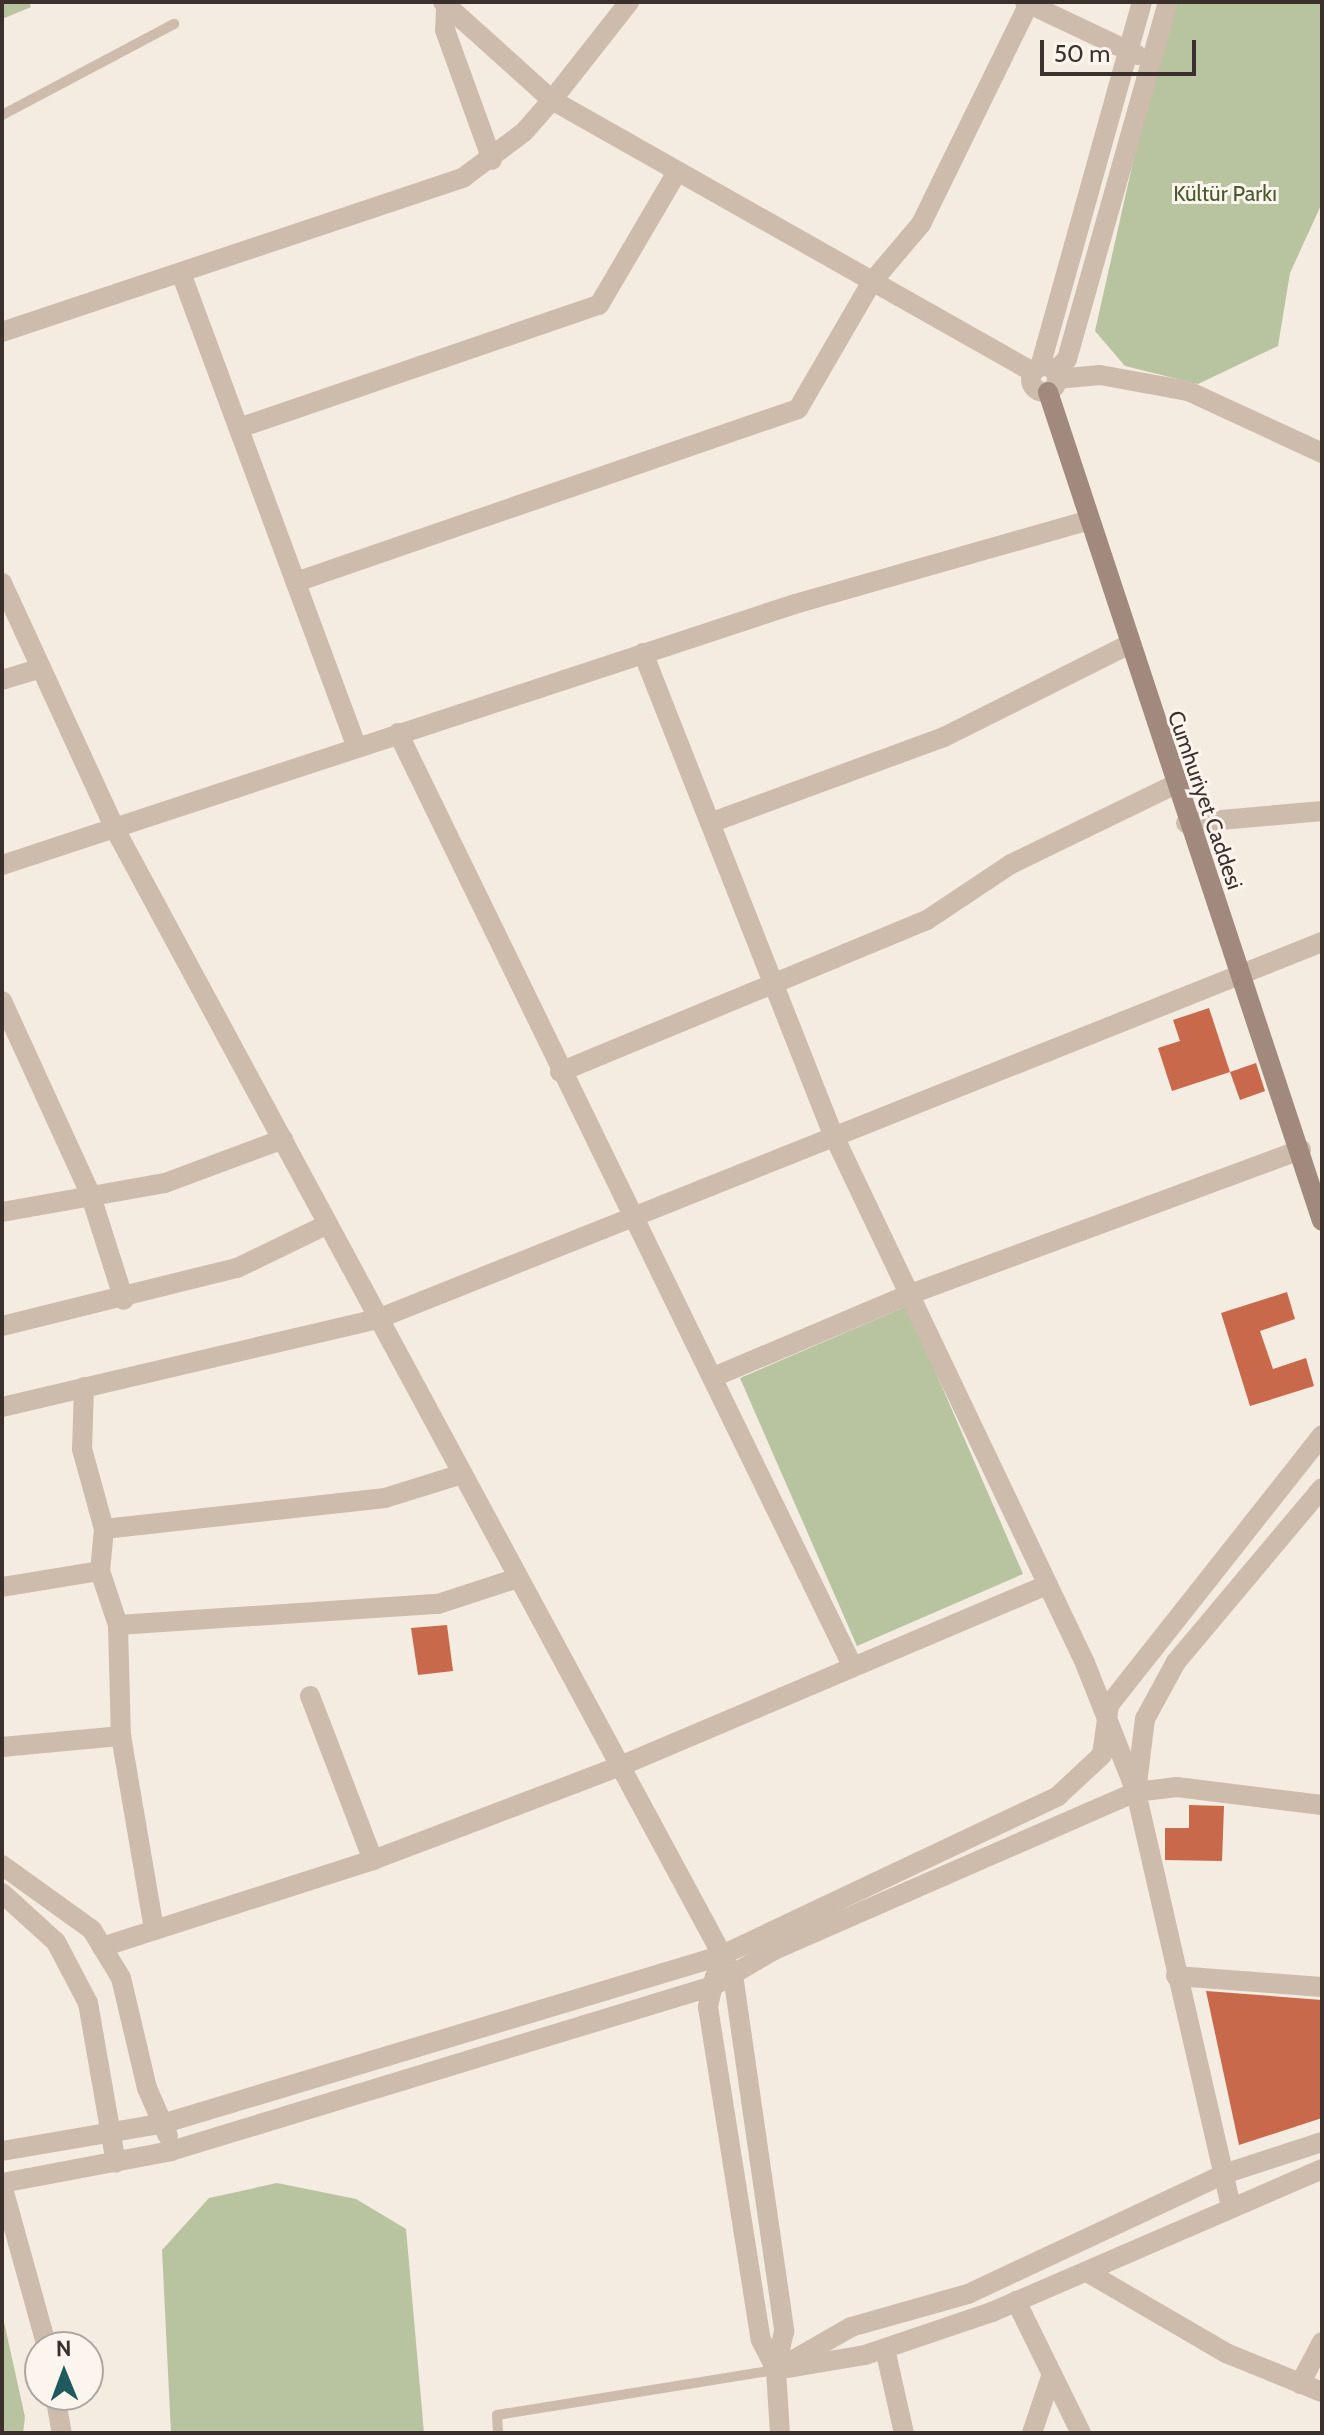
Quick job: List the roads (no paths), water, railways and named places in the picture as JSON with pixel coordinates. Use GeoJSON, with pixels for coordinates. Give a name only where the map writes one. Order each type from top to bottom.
{"type":"FeatureCollection","features":[{"type":"Feature","properties":{"kind":"main road","name":"Cumhuriyet Caddesi"},"geometry":{"type":"LineString","coordinates":[[1047,376],[1087,521],[1186,823],[1320,1207]]}},
{"type":"Feature","properties":{"kind":"street"},"geometry":{"type":"LineString","coordinates":[[2,332],[430,191],[492,160],[552,100],[629,2]]}},
{"type":"Feature","properties":{"kind":"street"},"geometry":{"type":"LineString","coordinates":[[1047,376],[1142,2]]}},
{"type":"Feature","properties":{"kind":"street"},"geometry":{"type":"LineString","coordinates":[[1047,376],[1067,359],[1168,2]]}},
{"type":"Feature","properties":{"kind":"street"},"geometry":{"type":"LineString","coordinates":[[296,582],[798,409],[871,283],[921,224],[1027,3],[1151,61]]}},
{"type":"Feature","properties":{"kind":"street"},"geometry":{"type":"LineString","coordinates":[[444,4],[552,100],[871,283],[1047,376],[1100,375],[1188,391],[1322,453]]}},
{"type":"Feature","properties":{"kind":"street"},"geometry":{"type":"LineString","coordinates":[[444,4],[445,30],[492,160]]}},
{"type":"Feature","properties":{"kind":"street"},"geometry":{"type":"LineString","coordinates":[[239,428],[599,305],[677,172]]}},
{"type":"Feature","properties":{"kind":"street"},"geometry":{"type":"LineString","coordinates":[[181,273],[356,745]]}},
{"type":"Feature","properties":{"kind":"street"},"geometry":{"type":"LineString","coordinates":[[2,865],[116,831],[356,745],[643,653],[1087,521]]}},
{"type":"Feature","properties":{"kind":"street"},"geometry":{"type":"LineString","coordinates":[[2,583],[116,831],[380,1318],[618,1767],[733,1975],[784,2331],[776,2370],[780,2433]]}},
{"type":"Feature","properties":{"kind":"street"},"geometry":{"type":"LineString","coordinates":[[710,823],[955,732],[1128,645]]}},
{"type":"Feature","properties":{"kind":"street"},"geometry":{"type":"LineString","coordinates":[[643,653],[832,1132],[1047,1585],[1136,1792],[1230,2204]]}},
{"type":"Feature","properties":{"kind":"street"},"geometry":{"type":"LineString","coordinates":[[2,680],[41,668]]}},
{"type":"Feature","properties":{"kind":"street"},"geometry":{"type":"LineString","coordinates":[[398,733],[560,1072],[716,1376],[852,1665]]}},
{"type":"Feature","properties":{"kind":"street"},"geometry":{"type":"LineString","coordinates":[[560,1072],[927,920],[1011,864],[1174,785]]}},
{"type":"Feature","properties":{"kind":"street"},"geometry":{"type":"LineString","coordinates":[[1186,823],[1322,811]]}},
{"type":"Feature","properties":{"kind":"street"},"geometry":{"type":"LineString","coordinates":[[2,1407],[380,1318],[635,1216],[832,1132],[1322,942]]}},
{"type":"Feature","properties":{"kind":"street"},"geometry":{"type":"LineString","coordinates":[[2,1001],[10,1038],[90,1193],[124,1300]]}},
{"type":"Feature","properties":{"kind":"street"},"geometry":{"type":"LineString","coordinates":[[2,1212],[90,1193],[165,1183],[283,1139]]}},
{"type":"Feature","properties":{"kind":"street"},"geometry":{"type":"LineString","coordinates":[[716,1376],[908,1295],[1301,1150]]}},
{"type":"Feature","properties":{"kind":"street"},"geometry":{"type":"LineString","coordinates":[[2,1326],[124,1300],[237,1268],[328,1224]]}},
{"type":"Feature","properties":{"kind":"street"},"geometry":{"type":"LineString","coordinates":[[84,1387],[82,1449],[104,1529],[100,1571],[118,1625],[121,1736],[154,1930]]}},
{"type":"Feature","properties":{"kind":"street"},"geometry":{"type":"LineString","coordinates":[[2,2151],[165,2123],[720,1956],[1058,1796],[1102,1755],[1109,1705],[1322,1435]]}},
{"type":"Feature","properties":{"kind":"street"},"geometry":{"type":"LineString","coordinates":[[104,1529],[385,1498],[462,1474]]}},
{"type":"Feature","properties":{"kind":"street"},"geometry":{"type":"LineString","coordinates":[[1136,1792],[1145,1719],[1176,1662],[1322,1488]]}},
{"type":"Feature","properties":{"kind":"street"},"geometry":{"type":"LineString","coordinates":[[2,1587],[100,1571]]}},
{"type":"Feature","properties":{"kind":"street"},"geometry":{"type":"LineString","coordinates":[[118,1625],[438,1604],[518,1578]]}},
{"type":"Feature","properties":{"kind":"street"},"geometry":{"type":"LineString","coordinates":[[102,1947],[373,1860],[618,1767],[852,1665],[1047,1585]]}},
{"type":"Feature","properties":{"kind":"street"},"geometry":{"type":"LineString","coordinates":[[310,1696],[373,1860]]}},
{"type":"Feature","properties":{"kind":"street"},"geometry":{"type":"LineString","coordinates":[[2,1747],[121,1736]]}},
{"type":"Feature","properties":{"kind":"street"},"geometry":{"type":"LineString","coordinates":[[43,2331],[2,2184],[171,2151],[713,1986],[1136,1792],[1177,1787],[1322,1805]]}},
{"type":"Feature","properties":{"kind":"street"},"geometry":{"type":"LineString","coordinates":[[2,1865],[92,1930],[121,1978],[147,2088],[165,2123],[171,2151]]}},
{"type":"Feature","properties":{"kind":"street"},"geometry":{"type":"LineString","coordinates":[[2,1893],[56,1942],[88,2003],[116,2163]]}},
{"type":"Feature","properties":{"kind":"street"},"geometry":{"type":"LineString","coordinates":[[720,1956],[708,2007],[761,2340],[776,2370]]}},
{"type":"Feature","properties":{"kind":"street"},"geometry":{"type":"LineString","coordinates":[[1176,1976],[1322,1987]]}},
{"type":"Feature","properties":{"kind":"street"},"geometry":{"type":"LineString","coordinates":[[776,2370],[851,2327],[968,2294],[1224,2174],[1322,2142]]}},
{"type":"Feature","properties":{"kind":"street"},"geometry":{"type":"LineString","coordinates":[[776,2370],[885,2349],[1016,2301],[1087,2272],[1230,2204],[1322,2169]]}},
{"type":"Feature","properties":{"kind":"street"},"geometry":{"type":"LineString","coordinates":[[1087,2272],[1226,2353],[1322,2392]]}},
{"type":"Feature","properties":{"kind":"street"},"geometry":{"type":"LineString","coordinates":[[1016,2301],[1081,2433]]}},
{"type":"Feature","properties":{"kind":"street"},"geometry":{"type":"LineString","coordinates":[[1300,2384],[1322,2342]]}},
{"type":"Feature","properties":{"kind":"street"},"geometry":{"type":"LineString","coordinates":[[885,2349],[904,2433]]}},
{"type":"Feature","properties":{"kind":"street"},"geometry":{"type":"LineString","coordinates":[[1032,2433],[1052,2374]]}},
{"type":"Feature","properties":{"kind":"street"},"geometry":{"type":"LineString","coordinates":[[58,2411],[62,2433]]}},
{"type":"Feature","properties":{"kind":"lane"},"geometry":{"type":"LineString","coordinates":[[2,115],[174,24]]}},
{"type":"Feature","properties":{"kind":"lane"},"geometry":{"type":"LineString","coordinates":[[498,2433],[497,2415],[776,2370]]}},
{"type":"Feature","properties":{"kind":"park label","name":"Kültür Parkı"},"geometry":{"type":"Point","coordinates":[1225,194]}}]}
